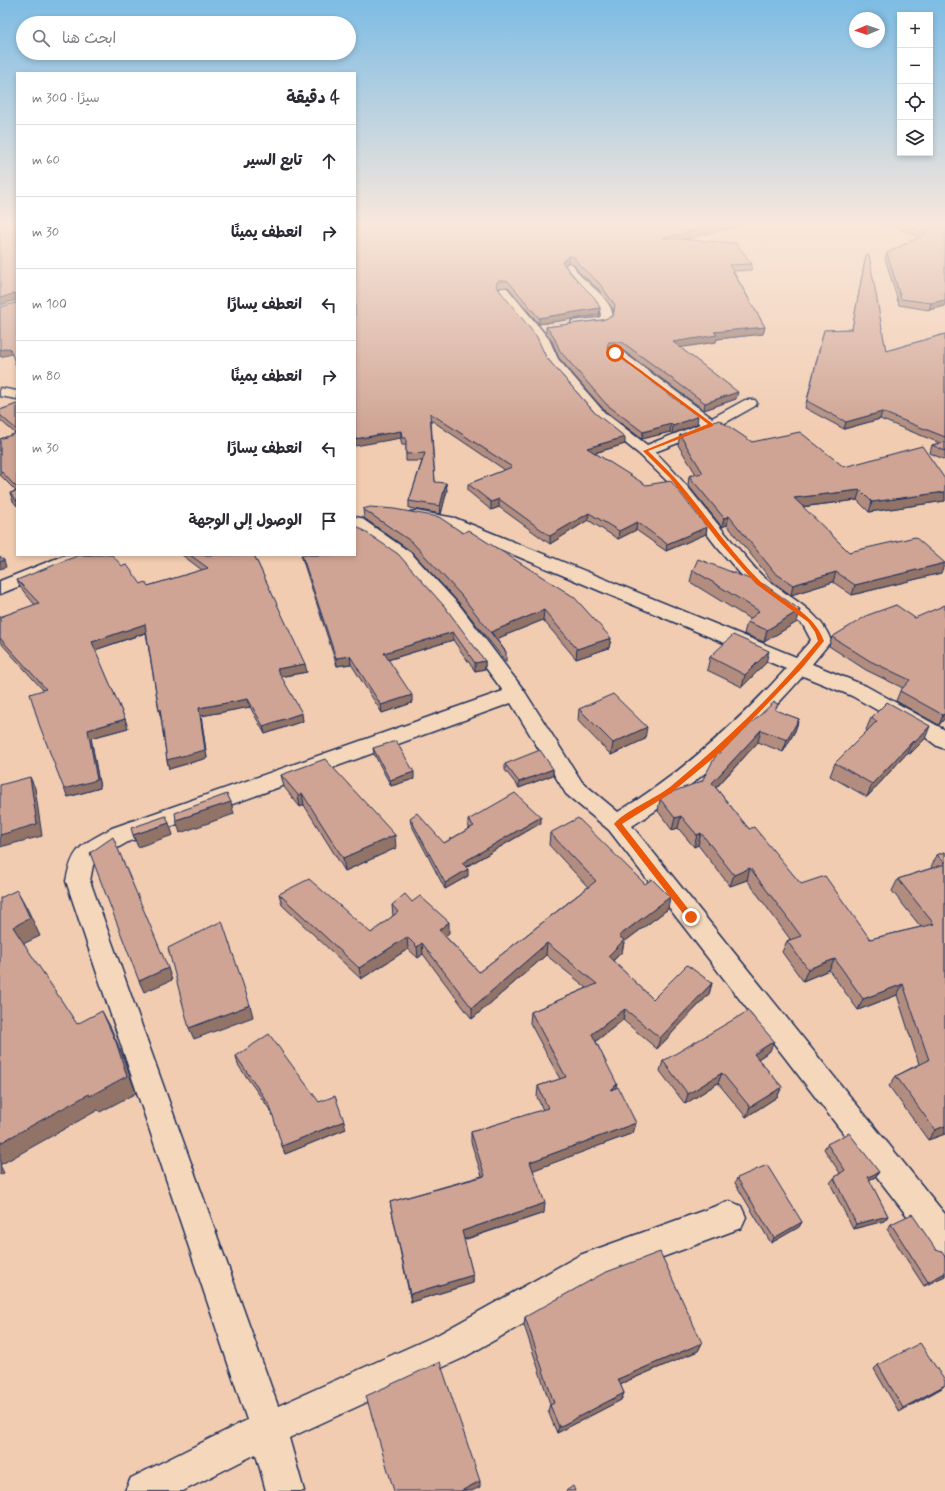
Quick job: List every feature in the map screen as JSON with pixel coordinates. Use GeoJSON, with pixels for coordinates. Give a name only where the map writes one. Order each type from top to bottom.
{"type":"FeatureCollection","features":[{"type":"Feature","properties":{"kind":"street"},"geometry":{"type":"LineString","coordinates":[[504,292],[542,329],[544,342],[552,360],[599,415],[645,451],[672,477],[723,543],[758,582],[810,621],[818,632],[821,641],[800,667],[720,749],[669,792],[617,824]]}},
{"type":"Feature","properties":{"kind":"street"},"geometry":{"type":"LineString","coordinates":[[564,326],[601,321],[607,318],[607,312],[591,292]]}},
{"type":"Feature","properties":{"kind":"street"},"geometry":{"type":"LineString","coordinates":[[615,353],[711,425]]}},
{"type":"Feature","properties":{"kind":"street"},"geometry":{"type":"LineString","coordinates":[[0,392],[16,395]]}},
{"type":"Feature","properties":{"kind":"street"},"geometry":{"type":"LineString","coordinates":[[645,451],[711,425],[750,403]]}},
{"type":"Feature","properties":{"kind":"street"},"geometry":{"type":"LineString","coordinates":[[360,513],[405,557],[453,610],[516,694],[574,788],[617,824],[929,1219],[945,1242]]}},
{"type":"Feature","properties":{"kind":"street"},"geometry":{"type":"LineString","coordinates":[[402,513],[449,522],[859,691],[933,732],[945,741]]}},
{"type":"Feature","properties":{"kind":"street"},"geometry":{"type":"LineString","coordinates":[[0,588],[78,556]]}},
{"type":"Feature","properties":{"kind":"street"},"geometry":{"type":"LineString","coordinates":[[285,1491],[268,1428],[78,880],[82,861],[96,848],[120,836],[516,694]]}},
{"type":"Feature","properties":{"kind":"street"},"geometry":{"type":"LineString","coordinates":[[144,1491],[268,1428],[451,1346],[592,1267],[730,1217]]}},
{"type":"Feature","properties":{"kind":"building"},"geometry":{"type":"Polygon","coordinates":[[[0,292],[16,292],[16,293],[0,298],[0,292]]]}},
{"type":"Feature","properties":{"kind":"building"},"geometry":{"type":"Polygon","coordinates":[[[356,292],[500,292],[537,337],[546,357],[594,412],[625,437],[587,448],[646,485],[671,481],[707,527],[667,544],[637,522],[619,531],[589,513],[550,536],[499,499],[491,502],[468,484],[512,467],[430,413],[435,482],[446,483],[440,506],[409,501],[425,453],[406,454],[406,438],[402,438],[401,431],[356,439],[356,292]]]}},
{"type":"Feature","properties":{"kind":"building"},"geometry":{"type":"Polygon","coordinates":[[[517,292],[589,292],[595,298],[600,308],[539,318],[517,292]]]}},
{"type":"Feature","properties":{"kind":"building"},"geometry":{"type":"Polygon","coordinates":[[[605,292],[744,292],[765,327],[714,332],[717,335],[673,342],[738,392],[705,403],[622,342],[609,342],[607,347],[610,350],[698,416],[673,426],[671,424],[643,432],[606,404],[560,351],[553,335],[546,327],[602,320],[613,316],[615,305],[605,292]]]}},
{"type":"Feature","properties":{"kind":"building"},"geometry":{"type":"Polygon","coordinates":[[[859,292],[875,292],[886,351],[945,334],[945,437],[882,412],[846,422],[807,401],[824,330],[852,329],[859,292]]]}},
{"type":"Feature","properties":{"kind":"building"},"geometry":{"type":"Polygon","coordinates":[[[899,292],[945,292],[945,300],[931,303],[901,299],[899,292]]]}},
{"type":"Feature","properties":{"kind":"building"},"geometry":{"type":"Polygon","coordinates":[[[16,303],[16,366],[10,348],[0,350],[0,307],[16,303]]]}},
{"type":"Feature","properties":{"kind":"building"},"geometry":{"type":"Polygon","coordinates":[[[16,404],[16,429],[0,415],[0,410],[16,404]]]}},
{"type":"Feature","properties":{"kind":"building"},"geometry":{"type":"Polygon","coordinates":[[[719,420],[752,442],[800,432],[844,467],[922,446],[945,479],[945,492],[872,502],[860,490],[794,498],[849,552],[915,537],[945,563],[855,585],[836,572],[793,585],[775,573],[729,516],[724,518],[689,476],[703,473],[680,435],[719,420]]]}},
{"type":"Feature","properties":{"kind":"building"},"geometry":{"type":"Polygon","coordinates":[[[16,433],[16,487],[0,470],[0,439],[16,433]]]}},
{"type":"Feature","properties":{"kind":"building"},"geometry":{"type":"Polygon","coordinates":[[[945,442],[945,451],[932,445],[945,442]]]}},
{"type":"Feature","properties":{"kind":"building"},"geometry":{"type":"Polygon","coordinates":[[[16,491],[16,501],[10,493],[16,491]]]}},
{"type":"Feature","properties":{"kind":"building"},"geometry":{"type":"Polygon","coordinates":[[[370,507],[394,509],[439,517],[463,533],[468,530],[574,597],[611,638],[577,649],[544,610],[491,632],[506,652],[461,595],[412,542],[363,509],[370,507]]]}},
{"type":"Feature","properties":{"kind":"building"},"geometry":{"type":"Polygon","coordinates":[[[356,526],[398,554],[445,607],[485,661],[475,663],[453,632],[384,653],[412,695],[381,705],[350,656],[336,658],[302,556],[356,556],[356,526]]]}},
{"type":"Feature","properties":{"kind":"building"},"geometry":{"type":"Polygon","coordinates":[[[77,556],[113,556],[122,566],[127,565],[141,584],[145,582],[148,586],[208,568],[191,556],[254,556],[305,664],[277,669],[302,713],[263,726],[248,699],[199,708],[205,750],[167,760],[160,709],[159,710],[145,624],[92,642],[125,719],[88,730],[97,780],[64,789],[39,724],[30,694],[46,689],[0,638],[0,617],[39,603],[17,580],[77,556]]]}},
{"type":"Feature","properties":{"kind":"building"},"geometry":{"type":"Polygon","coordinates":[[[698,559],[765,585],[800,610],[767,630],[747,622],[759,611],[693,570],[698,559]]]}},
{"type":"Feature","properties":{"kind":"building"},"geometry":{"type":"Polygon","coordinates":[[[896,605],[915,618],[945,605],[945,713],[943,715],[900,691],[910,680],[870,661],[832,637],[868,615],[896,605]]]}},
{"type":"Feature","properties":{"kind":"building"},"geometry":{"type":"Polygon","coordinates":[[[733,635],[769,651],[745,675],[710,657],[733,635]]]}},
{"type":"Feature","properties":{"kind":"building"},"geometry":{"type":"Polygon","coordinates":[[[613,694],[647,727],[613,743],[579,709],[613,694]]]}},
{"type":"Feature","properties":{"kind":"building"},"geometry":{"type":"Polygon","coordinates":[[[774,702],[778,704],[775,710],[799,719],[787,740],[761,730],[712,783],[749,829],[754,827],[801,884],[825,876],[870,939],[934,924],[898,879],[945,864],[945,1126],[935,1130],[896,1076],[929,1060],[903,984],[863,999],[835,959],[808,969],[787,941],[801,936],[750,868],[734,875],[701,833],[697,835],[681,816],[675,818],[660,799],[669,793],[702,781],[715,757],[774,702]]]}},
{"type":"Feature","properties":{"kind":"building"},"geometry":{"type":"Polygon","coordinates":[[[887,702],[930,726],[915,742],[913,741],[872,784],[835,763],[877,721],[871,718],[887,702]]]}},
{"type":"Feature","properties":{"kind":"building"},"geometry":{"type":"Polygon","coordinates":[[[396,741],[414,772],[390,780],[373,748],[396,741]]]}},
{"type":"Feature","properties":{"kind":"building"},"geometry":{"type":"Polygon","coordinates":[[[540,750],[553,769],[519,782],[505,764],[540,750]]]}},
{"type":"Feature","properties":{"kind":"building"},"geometry":{"type":"Polygon","coordinates":[[[325,759],[395,835],[343,858],[302,793],[298,795],[281,775],[325,759]]]}},
{"type":"Feature","properties":{"kind":"building"},"geometry":{"type":"Polygon","coordinates":[[[30,777],[37,824],[0,835],[0,785],[30,777]]]}},
{"type":"Feature","properties":{"kind":"building"},"geometry":{"type":"Polygon","coordinates":[[[515,793],[541,817],[462,863],[468,869],[445,883],[410,818],[417,813],[444,843],[474,826],[468,820],[515,793]]]}},
{"type":"Feature","properties":{"kind":"building"},"geometry":{"type":"Polygon","coordinates":[[[227,794],[231,802],[176,820],[175,813],[227,794]]]}},
{"type":"Feature","properties":{"kind":"building"},"geometry":{"type":"Polygon","coordinates":[[[166,816],[169,823],[133,835],[131,828],[166,816]]]}},
{"type":"Feature","properties":{"kind":"building"},"geometry":{"type":"Polygon","coordinates":[[[578,818],[645,884],[652,879],[670,897],[619,936],[624,940],[608,956],[653,999],[687,965],[712,983],[660,1038],[625,1009],[592,1034],[617,1084],[611,1090],[618,1087],[636,1123],[530,1162],[545,1203],[462,1231],[473,1275],[410,1294],[390,1202],[485,1176],[471,1132],[548,1108],[538,1086],[566,1077],[531,1012],[597,984],[547,943],[472,1008],[422,943],[417,947],[407,937],[359,968],[279,894],[309,879],[371,933],[398,912],[392,905],[405,894],[412,902],[420,896],[449,922],[439,930],[479,972],[596,881],[550,833],[578,818]]]}},
{"type":"Feature","properties":{"kind":"building"},"geometry":{"type":"Polygon","coordinates":[[[113,837],[168,968],[139,981],[90,853],[113,837]]]}},
{"type":"Feature","properties":{"kind":"building"},"geometry":{"type":"Polygon","coordinates":[[[945,852],[945,863],[937,855],[945,852]]]}},
{"type":"Feature","properties":{"kind":"building"},"geometry":{"type":"Polygon","coordinates":[[[17,890],[30,918],[13,927],[77,1024],[102,1011],[116,1042],[127,1076],[90,1096],[89,1094],[0,1143],[0,898],[17,890]]]}},
{"type":"Feature","properties":{"kind":"building"},"geometry":{"type":"Polygon","coordinates":[[[222,921],[250,1005],[189,1028],[168,948],[222,921]]]}},
{"type":"Feature","properties":{"kind":"building"},"geometry":{"type":"Polygon","coordinates":[[[748,1011],[774,1041],[754,1054],[782,1087],[750,1107],[722,1073],[688,1094],[663,1061],[748,1011]]]}},
{"type":"Feature","properties":{"kind":"building"},"geometry":{"type":"Polygon","coordinates":[[[269,1034],[319,1102],[335,1096],[344,1121],[282,1146],[270,1106],[236,1056],[269,1034]]]}},
{"type":"Feature","properties":{"kind":"building"},"geometry":{"type":"Polygon","coordinates":[[[849,1133],[879,1172],[868,1177],[888,1216],[856,1224],[834,1178],[845,1170],[827,1144],[849,1133]]]}},
{"type":"Feature","properties":{"kind":"building"},"geometry":{"type":"Polygon","coordinates":[[[767,1165],[802,1222],[774,1238],[737,1178],[767,1165]]]}},
{"type":"Feature","properties":{"kind":"building"},"geometry":{"type":"Polygon","coordinates":[[[912,1214],[936,1250],[942,1252],[945,1257],[945,1273],[928,1282],[891,1224],[912,1214]]]}},
{"type":"Feature","properties":{"kind":"building"},"geometry":{"type":"Polygon","coordinates":[[[660,1252],[702,1343],[618,1379],[624,1393],[559,1427],[550,1405],[554,1403],[525,1317],[604,1273],[660,1252]]]}},
{"type":"Feature","properties":{"kind":"building"},"geometry":{"type":"Polygon","coordinates":[[[920,1343],[945,1381],[945,1385],[903,1408],[878,1365],[920,1343]]]}},
{"type":"Feature","properties":{"kind":"building"},"geometry":{"type":"Polygon","coordinates":[[[440,1362],[480,1481],[461,1491],[394,1491],[366,1396],[440,1362]]]}},
{"type":"Feature","properties":{"kind":"building"},"geometry":{"type":"Polygon","coordinates":[[[573,1486],[575,1491],[566,1491],[573,1486]]]}},
{"type":"Feature","properties":{"kind":"route"},"geometry":{"type":"LineString","coordinates":[[615,353],[711,425],[645,451],[672,477],[723,543],[758,582],[810,621],[818,632],[821,641],[800,667],[720,749],[669,792],[617,824],[691,917]]}}]}
